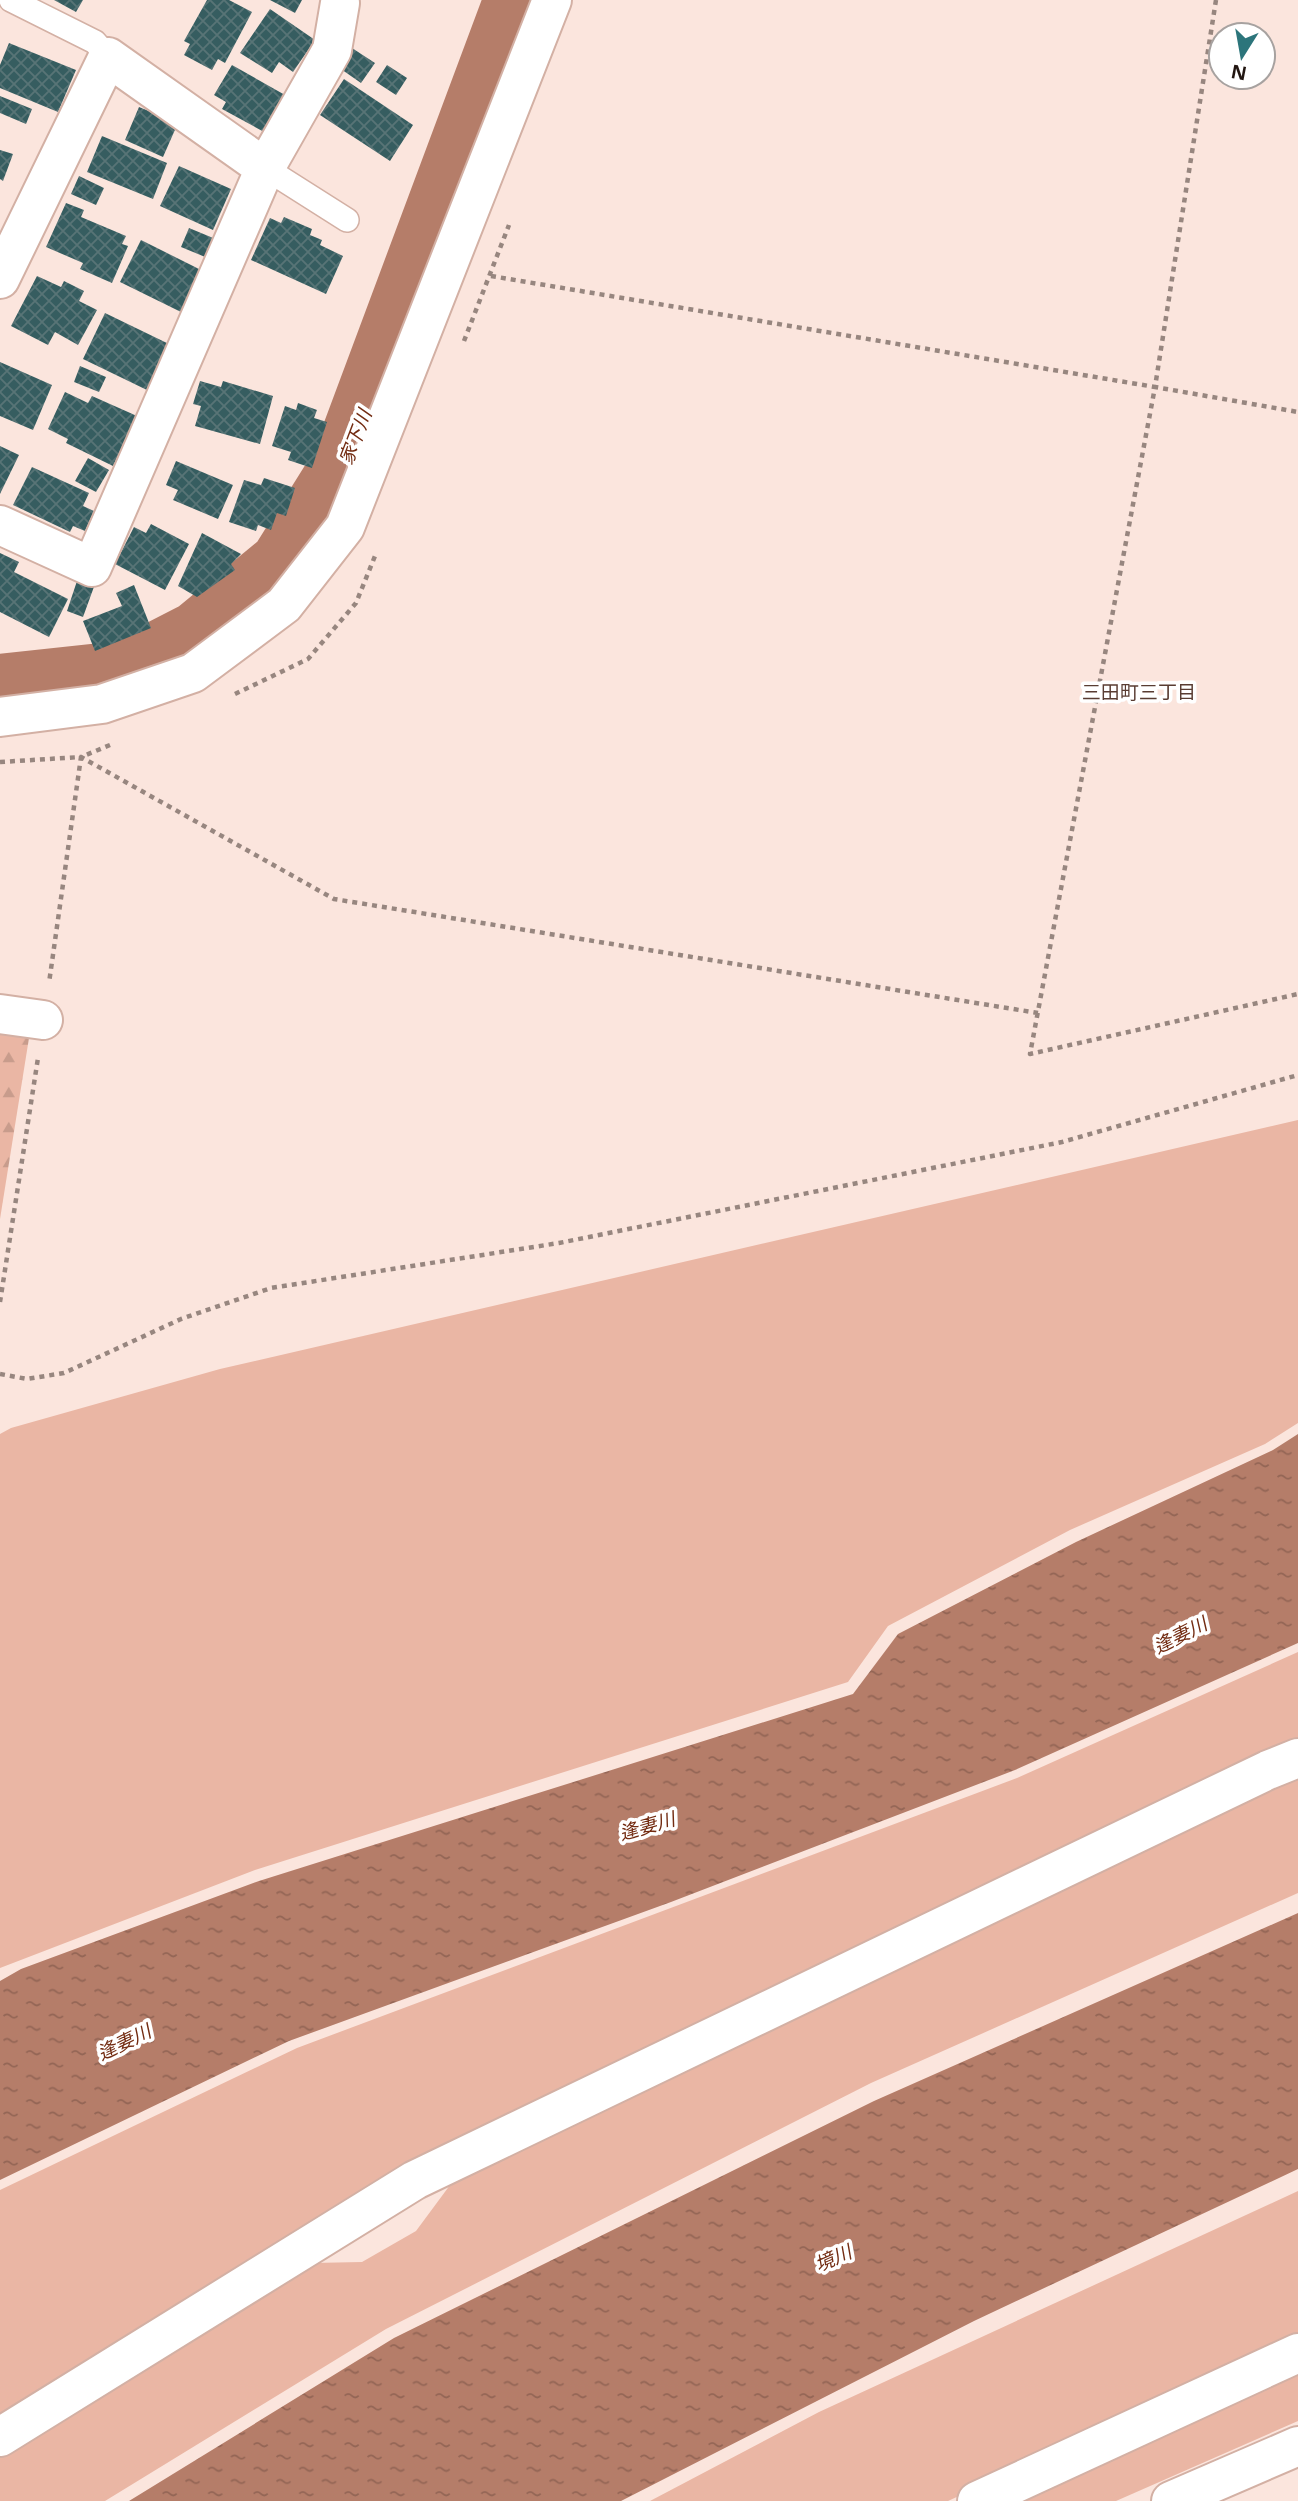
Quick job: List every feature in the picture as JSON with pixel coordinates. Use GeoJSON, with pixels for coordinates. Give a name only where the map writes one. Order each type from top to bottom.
{"type":"FeatureCollection","features":[{"type":"Feature","properties":{"kind":"street"},"geometry":{"type":"LineString","coordinates":[[0,716],[102,704],[193,673],[284,605],[345,527],[552,0]]}},
{"type":"Feature","properties":{"kind":"street"},"geometry":{"type":"LineString","coordinates":[[0,525],[92,566],[265,168],[332,50],[341,3]]}},
{"type":"Feature","properties":{"kind":"street"},"geometry":{"type":"LineString","coordinates":[[0,279],[108,57],[265,168]]}},
{"type":"Feature","properties":{"kind":"street"},"geometry":{"type":"LineString","coordinates":[[0,1014],[43,1020]]}},
{"type":"Feature","properties":{"kind":"street"},"geometry":{"type":"LineString","coordinates":[[0,2437],[415,2180],[1268,1770],[1298,1758]]}},
{"type":"Feature","properties":{"kind":"street"},"geometry":{"type":"LineString","coordinates":[[977,2501],[1298,2353]]}},
{"type":"Feature","properties":{"kind":"street"},"geometry":{"type":"LineString","coordinates":[[1171,2501],[1298,2446]]}},
{"type":"Feature","properties":{"kind":"lane"},"geometry":{"type":"LineString","coordinates":[[11,0],[95,42],[108,57]]}},
{"type":"Feature","properties":{"kind":"lane"},"geometry":{"type":"LineString","coordinates":[[265,168],[347,220]]}},
{"type":"Feature","properties":{"kind":"path"},"geometry":{"type":"LineString","coordinates":[[1216,0],[1155,387],[1030,1054],[1298,994]]}},
{"type":"Feature","properties":{"kind":"path"},"geometry":{"type":"LineString","coordinates":[[460,352],[514,212]]}},
{"type":"Feature","properties":{"kind":"path"},"geometry":{"type":"LineString","coordinates":[[491,276],[1298,412]]}},
{"type":"Feature","properties":{"kind":"path"},"geometry":{"type":"LineString","coordinates":[[226,698],[307,659],[356,603],[376,553]]}},
{"type":"Feature","properties":{"kind":"path"},"geometry":{"type":"LineString","coordinates":[[0,762],[81,757],[118,742]]}},
{"type":"Feature","properties":{"kind":"path"},"geometry":{"type":"LineString","coordinates":[[81,757],[334,899],[1038,1013]]}},
{"type":"Feature","properties":{"kind":"path"},"geometry":{"type":"LineString","coordinates":[[0,1374],[27,1379],[64,1373],[181,1319],[271,1288],[559,1243],[1062,1142],[1298,1075]]}},
{"type":"Feature","properties":{"kind":"green space"},"geometry":{"type":"Polygon","coordinates":[[[0,1021],[29,1038],[0,1219],[0,1021]]]}},
{"type":"Feature","properties":{"kind":"green space"},"geometry":{"type":"Polygon","coordinates":[[[1298,1120],[1298,1423],[1265,1444],[1070,1530],[888,1626],[848,1682],[255,1870],[0,1968],[0,1434],[11,1428],[220,1369],[1298,1120]]]}},
{"type":"Feature","properties":{"kind":"green space"},"geometry":{"type":"Polygon","coordinates":[[[1298,1652],[1298,1744],[1239,1768],[0,2419],[0,2190],[297,2048],[1017,1778],[1298,1652]]]}},
{"type":"Feature","properties":{"kind":"green space"},"geometry":{"type":"Polygon","coordinates":[[[1298,1776],[1298,1893],[871,2083],[386,2329],[105,2501],[0,2501],[0,2455],[312,2263],[362,2262],[416,2231],[453,2181],[1298,1776]]]}},
{"type":"Feature","properties":{"kind":"green space"},"geometry":{"type":"Polygon","coordinates":[[[1298,2191],[1298,2340],[948,2501],[650,2501],[819,2412],[1298,2191]]]}},
{"type":"Feature","properties":{"kind":"green space"},"geometry":{"type":"Polygon","coordinates":[[[1298,2363],[1298,2421],[1116,2501],[1000,2501],[1298,2363]]]}},
{"type":"Feature","properties":{"kind":"water","name":"逢妻川"},"geometry":{"type":"Polygon","coordinates":[[[1298,1434],[1298,1643],[1015,1770],[671,1902],[289,2041],[0,2180],[0,1981],[21,1969],[259,1881],[853,1694],[898,1634],[1076,1542],[1273,1450],[1298,1434]]]}},
{"type":"Feature","properties":{"kind":"water","name":"境川"},"geometry":{"type":"Polygon","coordinates":[[[1298,1913],[1298,2169],[974,2321],[621,2501],[129,2501],[394,2338],[874,2101],[1298,1913]]]}},
{"type":"Feature","properties":{"kind":"building"},"geometry":{"type":"Polygon","coordinates":[[[54,0],[83,0],[76,12],[54,0]]]}},
{"type":"Feature","properties":{"kind":"building"},"geometry":{"type":"Polygon","coordinates":[[[207,0],[229,0],[252,12],[225,63],[218,59],[212,70],[184,55],[190,44],[184,41],[207,0]]]}},
{"type":"Feature","properties":{"kind":"building"},"geometry":{"type":"Polygon","coordinates":[[[270,0],[302,0],[295,13],[270,0]]]}},
{"type":"Feature","properties":{"kind":"building"},"geometry":{"type":"Polygon","coordinates":[[[270,9],[315,40],[293,72],[279,62],[272,73],[240,53],[270,9]]]}},
{"type":"Feature","properties":{"kind":"building"},"geometry":{"type":"Polygon","coordinates":[[[9,43],[76,70],[58,112],[0,88],[0,65],[9,43]]]}},
{"type":"Feature","properties":{"kind":"building"},"geometry":{"type":"Polygon","coordinates":[[[352,48],[375,63],[361,83],[338,67],[352,48]]]}},
{"type":"Feature","properties":{"kind":"building"},"geometry":{"type":"Polygon","coordinates":[[[232,65],[285,95],[264,132],[222,109],[226,102],[214,95],[232,65]]]}},
{"type":"Feature","properties":{"kind":"building"},"geometry":{"type":"Polygon","coordinates":[[[387,65],[407,78],[396,95],[376,82],[387,65]]]}},
{"type":"Feature","properties":{"kind":"building"},"geometry":{"type":"Polygon","coordinates":[[[344,79],[413,125],[390,161],[320,115],[344,79]]]}},
{"type":"Feature","properties":{"kind":"building"},"geometry":{"type":"Polygon","coordinates":[[[0,96],[32,109],[26,124],[0,113],[0,96]]]}},
{"type":"Feature","properties":{"kind":"building"},"geometry":{"type":"Polygon","coordinates":[[[139,107],[178,123],[163,157],[125,140],[139,107]]]}},
{"type":"Feature","properties":{"kind":"building"},"geometry":{"type":"Polygon","coordinates":[[[102,136],[167,163],[153,199],[87,172],[102,136]]]}},
{"type":"Feature","properties":{"kind":"building"},"geometry":{"type":"Polygon","coordinates":[[[0,150],[13,154],[3,181],[0,179],[0,150]]]}},
{"type":"Feature","properties":{"kind":"building"},"geometry":{"type":"Polygon","coordinates":[[[179,166],[231,189],[213,230],[160,206],[179,166]]]}},
{"type":"Feature","properties":{"kind":"building"},"geometry":{"type":"Polygon","coordinates":[[[79,176],[104,188],[96,205],[71,194],[79,176]]]}},
{"type":"Feature","properties":{"kind":"building"},"geometry":{"type":"Polygon","coordinates":[[[66,203],[84,210],[81,217],[126,236],[122,244],[128,246],[112,283],[80,269],[83,263],[46,247],[66,203]]]}},
{"type":"Feature","properties":{"kind":"building"},"geometry":{"type":"Polygon","coordinates":[[[284,217],[312,229],[310,235],[322,240],[320,245],[343,256],[326,294],[251,260],[270,218],[281,223],[284,217]]]}},
{"type":"Feature","properties":{"kind":"building"},"geometry":{"type":"Polygon","coordinates":[[[189,228],[218,240],[210,259],[181,247],[189,228]]]}},
{"type":"Feature","properties":{"kind":"building"},"geometry":{"type":"Polygon","coordinates":[[[141,240],[203,271],[181,312],[120,282],[141,240]]]}},
{"type":"Feature","properties":{"kind":"building"},"geometry":{"type":"Polygon","coordinates":[[[37,276],[61,287],[64,281],[84,291],[79,301],[97,310],[78,345],[55,332],[48,345],[11,326],[37,276]]]}},
{"type":"Feature","properties":{"kind":"building"},"geometry":{"type":"Polygon","coordinates":[[[105,313],[171,345],[149,391],[83,359],[105,313]]]}},
{"type":"Feature","properties":{"kind":"building"},"geometry":{"type":"Polygon","coordinates":[[[0,362],[52,385],[33,430],[0,416],[0,362]]]}},
{"type":"Feature","properties":{"kind":"building"},"geometry":{"type":"Polygon","coordinates":[[[80,366],[106,377],[99,392],[74,382],[80,366]]]}},
{"type":"Feature","properties":{"kind":"building"},"geometry":{"type":"Polygon","coordinates":[[[200,381],[221,387],[223,381],[273,396],[260,444],[195,426],[201,406],[193,404],[200,381]]]}},
{"type":"Feature","properties":{"kind":"building"},"geometry":{"type":"Polygon","coordinates":[[[65,392],[88,403],[92,396],[137,416],[113,466],[66,443],[68,439],[48,429],[65,392]]]}},
{"type":"Feature","properties":{"kind":"building"},"geometry":{"type":"Polygon","coordinates":[[[298,403],[317,410],[314,418],[327,422],[312,468],[288,460],[291,452],[272,446],[285,406],[296,410],[298,403]]]}},
{"type":"Feature","properties":{"kind":"building"},"geometry":{"type":"Polygon","coordinates":[[[0,446],[19,455],[0,494],[0,446]]]}},
{"type":"Feature","properties":{"kind":"building"},"geometry":{"type":"Polygon","coordinates":[[[88,458],[109,470],[96,492],[75,481],[88,458]]]}},
{"type":"Feature","properties":{"kind":"building"},"geometry":{"type":"Polygon","coordinates":[[[176,461],[233,485],[218,519],[173,500],[178,490],[166,485],[176,461]]]}},
{"type":"Feature","properties":{"kind":"building"},"geometry":{"type":"Polygon","coordinates":[[[32,467],[89,493],[83,506],[94,511],[85,531],[73,526],[70,532],[13,505],[32,467]]]}},
{"type":"Feature","properties":{"kind":"building"},"geometry":{"type":"Polygon","coordinates":[[[264,478],[295,488],[286,516],[277,513],[271,530],[258,525],[256,531],[229,522],[244,480],[261,485],[264,478]]]}},
{"type":"Feature","properties":{"kind":"building"},"geometry":{"type":"Polygon","coordinates":[[[151,524],[189,544],[165,590],[115,564],[134,527],[146,533],[151,524]]]}},
{"type":"Feature","properties":{"kind":"building"},"geometry":{"type":"Polygon","coordinates":[[[202,533],[241,554],[231,564],[235,570],[197,597],[178,586],[202,533]]]}},
{"type":"Feature","properties":{"kind":"building"},"geometry":{"type":"Polygon","coordinates":[[[0,553],[19,562],[14,572],[68,599],[49,637],[0,612],[0,553]]]}},
{"type":"Feature","properties":{"kind":"building"},"geometry":{"type":"Polygon","coordinates":[[[78,578],[95,584],[83,617],[67,611],[78,578]]]}},
{"type":"Feature","properties":{"kind":"building"},"geometry":{"type":"Polygon","coordinates":[[[134,585],[151,628],[95,651],[83,621],[122,606],[116,593],[134,585]]]}},
{"type":"Feature","properties":{"kind":"waterway","name":"家下川"},"geometry":{"type":"LineString","coordinates":[[0,689],[120,676],[198,636],[284,565],[344,469],[519,0]]}},
{"type":"Feature","properties":{"kind":"district","name":"三田町三丁目"},"geometry":{"type":"Point","coordinates":[1139,692]}}]}
